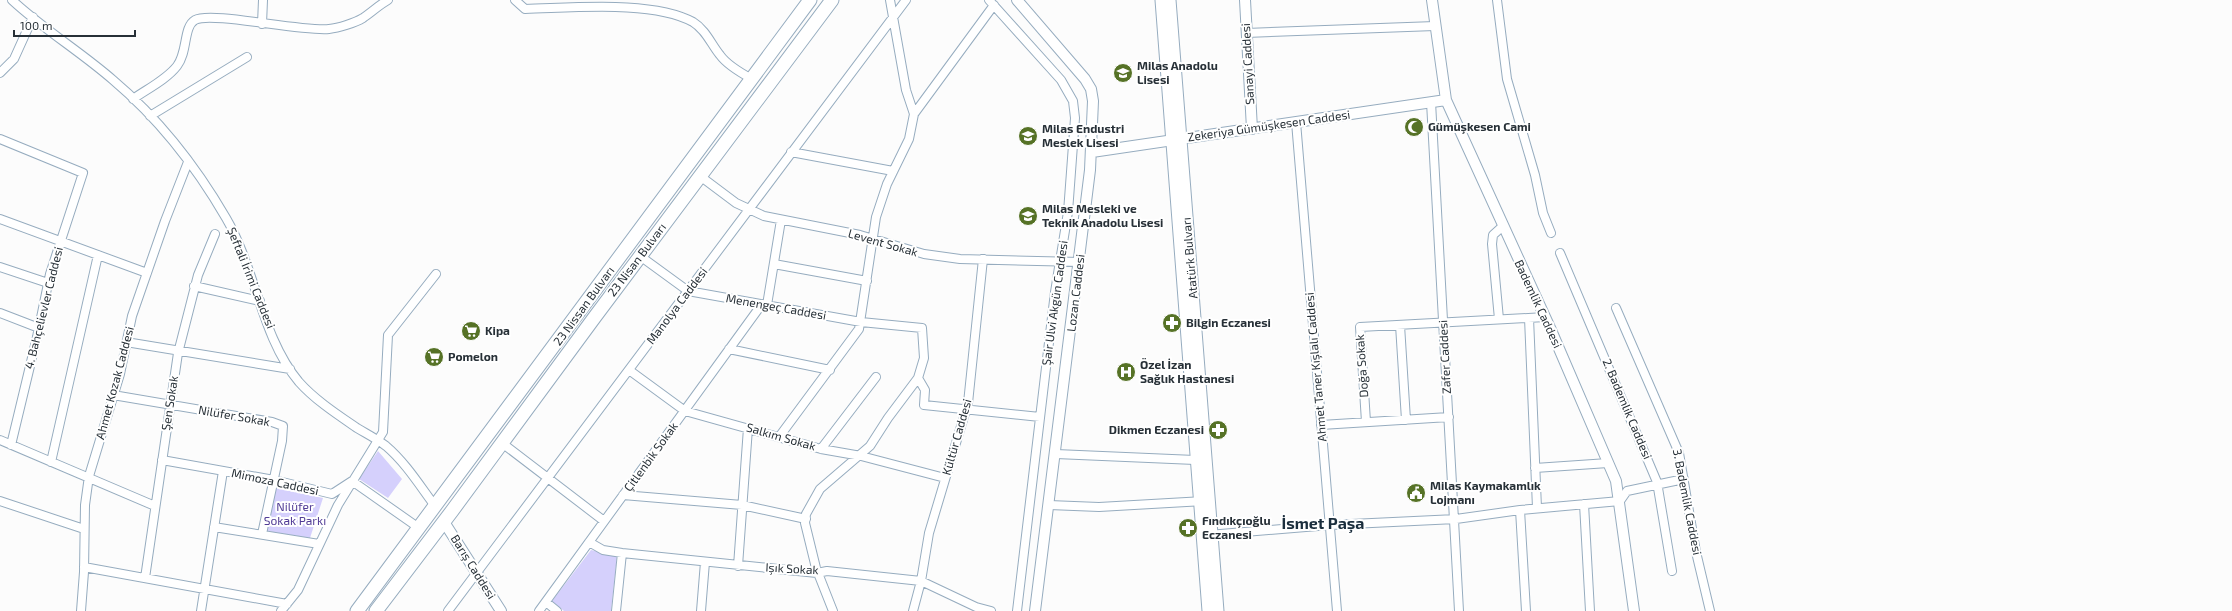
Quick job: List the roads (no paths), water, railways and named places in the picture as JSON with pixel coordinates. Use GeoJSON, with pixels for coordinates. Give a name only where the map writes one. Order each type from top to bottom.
{"type":"FeatureCollection","features":[{"type":"Feature","properties":{"kind":"highway","name":"23 Nissan Bulvarı"},"geometry":{"type":"LineString","coordinates":[[358,611],[810,0]]}},
{"type":"Feature","properties":{"kind":"highway","name":"23 Nisan Bulvarı"},"geometry":{"type":"LineString","coordinates":[[444,522],[640,256],[832,0]]}},
{"type":"Feature","properties":{"kind":"highway"},"geometry":{"type":"LineString","coordinates":[[376,611],[444,522]]}},
{"type":"Feature","properties":{"kind":"main road","name":"Atatürk Bulvarı"},"geometry":{"type":"LineString","coordinates":[[1161,0],[1176,140],[1207,535],[1218,611]]}},
{"type":"Feature","properties":{"kind":"main road","name":"Atatürk Bulvarı"},"geometry":{"type":"LineString","coordinates":[[1170,0],[1176,140],[1195,460],[1204,501]]}},
{"type":"Feature","properties":{"kind":"main road","name":"Atatürk Bulvarı"},"geometry":{"type":"LineString","coordinates":[[1207,535],[1208,611]]}},
{"type":"Feature","properties":{"kind":"street","name":"Şeftali İrimi Caddesi"},"geometry":{"type":"LineString","coordinates":[[12,0],[114,80],[150,116],[188,162],[227,220],[243,252],[281,354],[290,369],[300,382],[336,413],[379,441],[406,467],[435,506]]}},
{"type":"Feature","properties":{"kind":"street"},"geometry":{"type":"LineString","coordinates":[[262,24],[263,0]]}},
{"type":"Feature","properties":{"kind":"street"},"geometry":{"type":"LineString","coordinates":[[133,99],[177,66],[185,51],[187,30],[194,20],[214,17],[300,29],[329,29],[362,19],[388,0]]}},
{"type":"Feature","properties":{"kind":"street"},"geometry":{"type":"LineString","coordinates":[[515,0],[525,9],[648,8],[674,13],[695,23],[712,41],[720,56],[752,79]]}},
{"type":"Feature","properties":{"kind":"street"},"geometry":{"type":"LineString","coordinates":[[890,0],[906,90],[914,114]]}},
{"type":"Feature","properties":{"kind":"street","name":"Manolya Caddesi"},"geometry":{"type":"LineString","coordinates":[[448,611],[906,0]]}},
{"type":"Feature","properties":{"kind":"street","name":"Lozan Caddesi"},"geometry":{"type":"LineString","coordinates":[[1017,0],[1089,84],[1094,102],[1092,152],[1080,262],[1035,611]]}},
{"type":"Feature","properties":{"kind":"street","name":"Sanayi Caddesi"},"geometry":{"type":"LineString","coordinates":[[1245,0],[1252,129]]}},
{"type":"Feature","properties":{"kind":"street","name":"Bademlik Caddesi"},"geometry":{"type":"LineString","coordinates":[[1432,0],[1434,26],[1446,100],[1545,317],[1616,481],[1620,501],[1634,611]]}},
{"type":"Feature","properties":{"kind":"street"},"geometry":{"type":"LineString","coordinates":[[1497,0],[1508,83],[1518,112],[1543,213],[1551,232]]}},
{"type":"Feature","properties":{"kind":"street"},"geometry":{"type":"LineString","coordinates":[[779,437],[855,337],[861,322],[879,206],[893,171],[909,139],[914,114],[992,2]]}},
{"type":"Feature","properties":{"kind":"street","name":"Şair Ulvi Akgün Caddesi"},"geometry":{"type":"LineString","coordinates":[[992,2],[1061,80],[1073,101],[1075,123],[1074,155],[1064,245],[1060,262],[1040,417],[1017,611]]}},
{"type":"Feature","properties":{"kind":"street"},"geometry":{"type":"LineString","coordinates":[[0,73],[14,59],[33,17]]}},
{"type":"Feature","properties":{"kind":"street"},"geometry":{"type":"LineString","coordinates":[[1246,33],[1434,26]]}},
{"type":"Feature","properties":{"kind":"street"},"geometry":{"type":"LineString","coordinates":[[150,116],[247,57]]}},
{"type":"Feature","properties":{"kind":"street","name":"Zekeriya Gümüşkesen Caddesi"},"geometry":{"type":"LineString","coordinates":[[1092,152],[1446,100]]}},
{"type":"Feature","properties":{"kind":"street","name":"Zafer Caddesi"},"geometry":{"type":"LineString","coordinates":[[1431,102],[1443,323],[1456,519],[1459,611]]}},
{"type":"Feature","properties":{"kind":"street","name":"Ahmet Taner Kışlalı Caddesi"},"geometry":{"type":"LineString","coordinates":[[1296,122],[1337,611]]}},
{"type":"Feature","properties":{"kind":"street","name":"4. Bahçelievler Caddesi"},"geometry":{"type":"LineString","coordinates":[[0,139],[83,173],[60,241],[48,283],[39,328],[11,445]]}},
{"type":"Feature","properties":{"kind":"street"},"geometry":{"type":"LineString","coordinates":[[791,152],[893,171]]}},
{"type":"Feature","properties":{"kind":"street","name":"Ahmet Kozak Caddesi"},"geometry":{"type":"LineString","coordinates":[[81,611],[84,566],[85,505],[89,478],[113,395],[132,316],[188,162]]}},
{"type":"Feature","properties":{"kind":"street","name":"Levent Sokak"},"geometry":{"type":"LineString","coordinates":[[700,176],[748,210],[781,220],[873,239],[924,254],[983,259],[1080,262]]}},
{"type":"Feature","properties":{"kind":"street"},"geometry":{"type":"LineString","coordinates":[[0,219],[147,273]]}},
{"type":"Feature","properties":{"kind":"street"},"geometry":{"type":"LineString","coordinates":[[765,305],[774,264],[781,220]]}},
{"type":"Feature","properties":{"kind":"street"},"geometry":{"type":"LineString","coordinates":[[1499,319],[1492,244],[1493,235],[1503,226]]}},
{"type":"Feature","properties":{"kind":"street","name":"Şen Sokak"},"geometry":{"type":"LineString","coordinates":[[145,578],[179,350],[194,286],[215,234]]}},
{"type":"Feature","properties":{"kind":"street","name":"2. Bademlik Caddesi"},"geometry":{"type":"LineString","coordinates":[[1560,252],[1658,484],[1672,571]]}},
{"type":"Feature","properties":{"kind":"street"},"geometry":{"type":"LineString","coordinates":[[51,462],[98,255]]}},
{"type":"Feature","properties":{"kind":"street","name":"Menengeç Caddesi"},"geometry":{"type":"LineString","coordinates":[[640,256],[688,291],[861,322],[922,328],[924,358],[918,378]]}},
{"type":"Feature","properties":{"kind":"street","name":"Kültür Caddesi"},"geometry":{"type":"LineString","coordinates":[[912,611],[921,581],[929,533],[966,411],[972,369],[983,259]]}},
{"type":"Feature","properties":{"kind":"street"},"geometry":{"type":"LineString","coordinates":[[774,264],[867,281]]}},
{"type":"Feature","properties":{"kind":"street"},"geometry":{"type":"LineString","coordinates":[[0,267],[48,283]]}},
{"type":"Feature","properties":{"kind":"street"},"geometry":{"type":"LineString","coordinates":[[282,611],[298,590],[338,505],[379,441],[383,432],[388,335],[436,274]]}},
{"type":"Feature","properties":{"kind":"street"},"geometry":{"type":"LineString","coordinates":[[194,286],[260,301]]}},
{"type":"Feature","properties":{"kind":"street","name":"Çitlenbik Sokak"},"geometry":{"type":"LineString","coordinates":[[539,611],[729,349],[765,305]]}},
{"type":"Feature","properties":{"kind":"street","name":"3. Bademlik Caddesi"},"geometry":{"type":"LineString","coordinates":[[1616,308],[1666,419],[1679,453],[1696,552],[1710,611]]}},
{"type":"Feature","properties":{"kind":"street"},"geometry":{"type":"LineString","coordinates":[[0,313],[39,328]]}},
{"type":"Feature","properties":{"kind":"street","name":"Doğa Sokak"},"geometry":{"type":"LineString","coordinates":[[1366,422],[1360,327],[1545,317]]}},
{"type":"Feature","properties":{"kind":"street"},"geometry":{"type":"LineString","coordinates":[[1528,318],[1537,508]]}},
{"type":"Feature","properties":{"kind":"street"},"geometry":{"type":"LineString","coordinates":[[1400,325],[1406,420]]}},
{"type":"Feature","properties":{"kind":"street"},"geometry":{"type":"LineString","coordinates":[[126,342],[290,369]]}},
{"type":"Feature","properties":{"kind":"street"},"geometry":{"type":"LineString","coordinates":[[729,349],[830,370]]}},
{"type":"Feature","properties":{"kind":"street","name":"Salkım Sokak"},"geometry":{"type":"LineString","coordinates":[[629,370],[685,411],[822,449],[861,456],[945,478]]}},
{"type":"Feature","properties":{"kind":"street"},"geometry":{"type":"LineString","coordinates":[[822,449],[876,377]]}},
{"type":"Feature","properties":{"kind":"street"},"geometry":{"type":"LineString","coordinates":[[833,611],[817,573],[806,519],[808,506],[820,489],[861,456],[870,446],[888,418],[918,378],[925,390],[924,405],[966,411],[1040,417]]}},
{"type":"Feature","properties":{"kind":"street","name":"Nilüfer Sokak"},"geometry":{"type":"LineString","coordinates":[[113,395],[272,422],[283,426],[282,441],[262,534]]}},
{"type":"Feature","properties":{"kind":"street"},"geometry":{"type":"LineString","coordinates":[[1321,425],[1449,417]]}},
{"type":"Feature","properties":{"kind":"street"},"geometry":{"type":"LineString","coordinates":[[738,566],[748,428]]}},
{"type":"Feature","properties":{"kind":"street"},"geometry":{"type":"LineString","coordinates":[[0,440],[155,506]]}},
{"type":"Feature","properties":{"kind":"street"},"geometry":{"type":"LineString","coordinates":[[502,443],[604,522]]}},
{"type":"Feature","properties":{"kind":"street"},"geometry":{"type":"LineString","coordinates":[[1056,454],[1195,460]]}},
{"type":"Feature","properties":{"kind":"street","name":"Mimoza Caddesi"},"geometry":{"type":"LineString","coordinates":[[162,460],[274,480],[332,494],[352,481]]}},
{"type":"Feature","properties":{"kind":"street"},"geometry":{"type":"LineString","coordinates":[[1535,468],[1608,463]]}},
{"type":"Feature","properties":{"kind":"street"},"geometry":{"type":"LineString","coordinates":[[201,611],[223,471]]}},
{"type":"Feature","properties":{"kind":"street"},"geometry":{"type":"LineString","coordinates":[[1207,535],[1330,525],[1456,519],[1537,508],[1620,501],[1627,491],[1684,479]]}},
{"type":"Feature","properties":{"kind":"street"},"geometry":{"type":"LineString","coordinates":[[352,481],[419,528]]}},
{"type":"Feature","properties":{"kind":"street"},"geometry":{"type":"LineString","coordinates":[[623,495],[742,505],[806,519]]}},
{"type":"Feature","properties":{"kind":"street"},"geometry":{"type":"LineString","coordinates":[[0,501],[84,529]]}},
{"type":"Feature","properties":{"kind":"street"},"geometry":{"type":"LineString","coordinates":[[1049,505],[1099,507],[1204,501]]}},
{"type":"Feature","properties":{"kind":"street"},"geometry":{"type":"LineString","coordinates":[[1584,504],[1590,611]]}},
{"type":"Feature","properties":{"kind":"street"},"geometry":{"type":"LineString","coordinates":[[1520,510],[1526,611]]}},
{"type":"Feature","properties":{"kind":"street","name":"Barış Caddesi"},"geometry":{"type":"LineString","coordinates":[[444,522],[501,611]]}},
{"type":"Feature","properties":{"kind":"street"},"geometry":{"type":"LineString","coordinates":[[214,527],[319,544]]}},
{"type":"Feature","properties":{"kind":"street","name":"Işık Sokak"},"geometry":{"type":"LineString","coordinates":[[589,542],[603,550],[622,553],[738,566],[817,573],[831,571],[921,581],[976,607],[991,611]]}},
{"type":"Feature","properties":{"kind":"street"},"geometry":{"type":"LineString","coordinates":[[616,611],[622,553]]}},
{"type":"Feature","properties":{"kind":"street"},"geometry":{"type":"LineString","coordinates":[[701,611],[705,562]]}},
{"type":"Feature","properties":{"kind":"street"},"geometry":{"type":"LineString","coordinates":[[84,566],[287,604]]}},
{"type":"Feature","properties":{"kind":"street"},"geometry":{"type":"LineString","coordinates":[[546,602],[557,611]]}},
{"type":"Feature","properties":{"kind":"place","name":"Milas Anadolu Lisesi"},"geometry":{"type":"Point","coordinates":[1123,73]}},
{"type":"Feature","properties":{"kind":"place","name":"Gümüşkesen Cami"},"geometry":{"type":"Point","coordinates":[1414,127]}},
{"type":"Feature","properties":{"kind":"place","name":"Milas Endustri Meslek Lisesi"},"geometry":{"type":"Point","coordinates":[1028,136]}},
{"type":"Feature","properties":{"kind":"place","name":"Milas Mesleki ve Teknik Anadolu Lisesi"},"geometry":{"type":"Point","coordinates":[1028,216]}},
{"type":"Feature","properties":{"kind":"place","name":"Bilgin Eczanesi"},"geometry":{"type":"Point","coordinates":[1172,323]}},
{"type":"Feature","properties":{"kind":"place","name":"Kipa"},"geometry":{"type":"Point","coordinates":[471,331]}},
{"type":"Feature","properties":{"kind":"place","name":"Pomelon"},"geometry":{"type":"Point","coordinates":[434,357]}},
{"type":"Feature","properties":{"kind":"place","name":"Özel İzan Sağlık Hastanesi"},"geometry":{"type":"Point","coordinates":[1126,372]}},
{"type":"Feature","properties":{"kind":"place","name":"Dikmen Eczanesi"},"geometry":{"type":"Point","coordinates":[1218,430]}},
{"type":"Feature","properties":{"kind":"place","name":"Milas Kaymakamlık Lojmanı"},"geometry":{"type":"Point","coordinates":[1416,493]}},
{"type":"Feature","properties":{"kind":"place","name":"Fındıkçıoğlu Eczanesi"},"geometry":{"type":"Point","coordinates":[1188,528]}},
{"type":"Feature","properties":{"kind":"district","name":"İsmet Paşa"},"geometry":{"type":"Point","coordinates":[1323,523]}},
{"type":"Feature","properties":{"kind":"park label","name":"Nilüfer Sokak Parkı"},"geometry":{"type":"Point","coordinates":[295,514]}}]}
